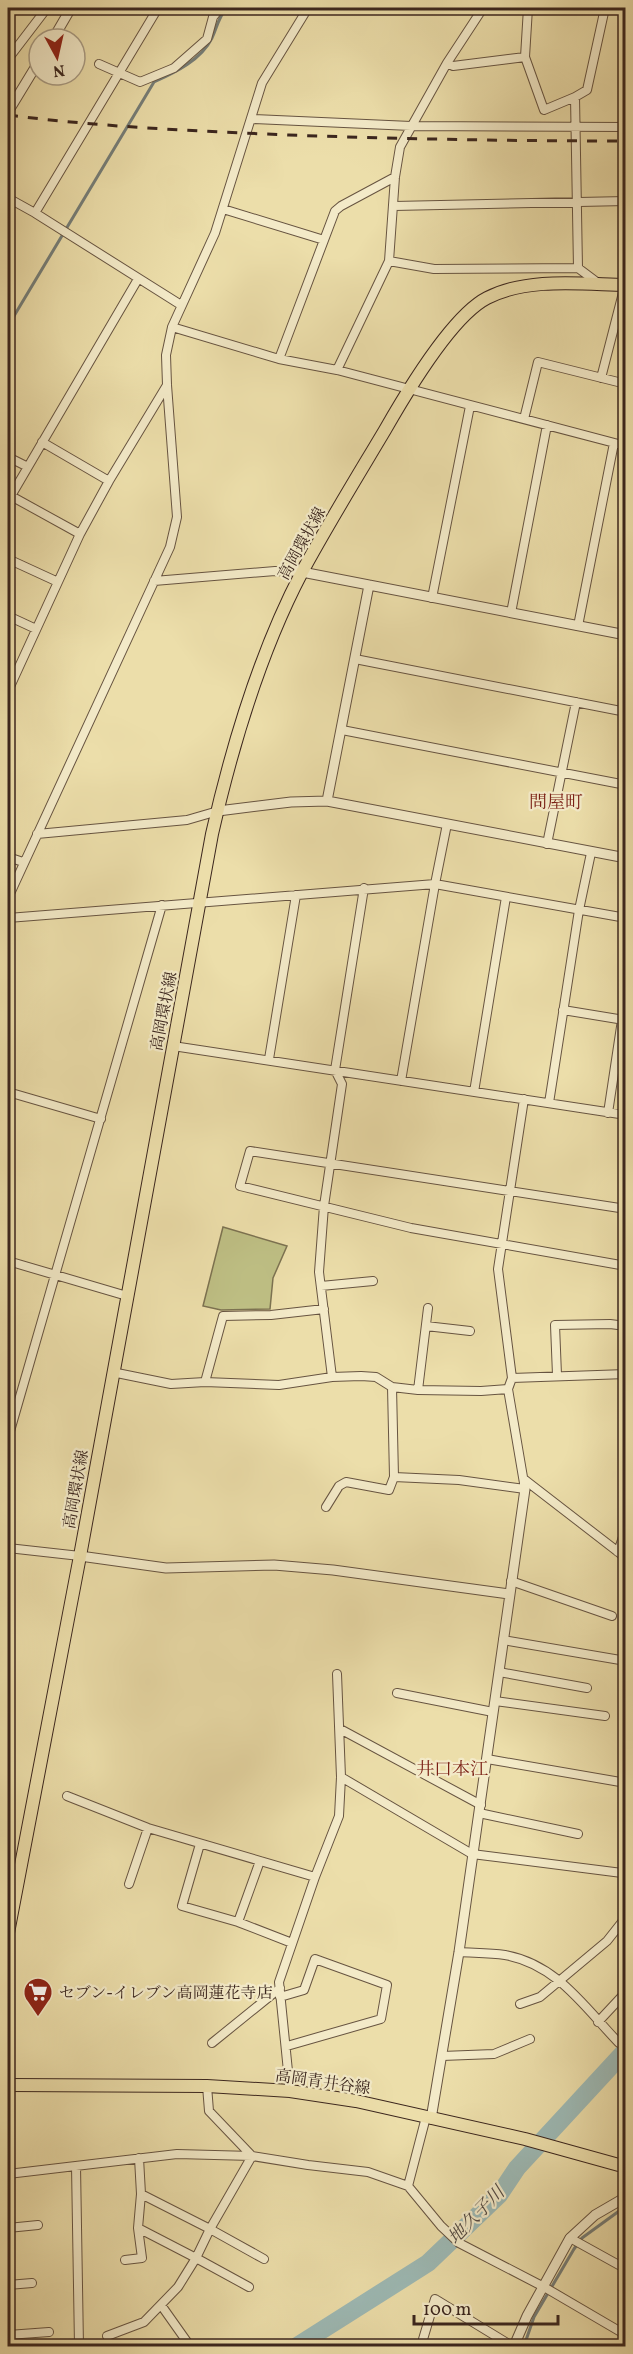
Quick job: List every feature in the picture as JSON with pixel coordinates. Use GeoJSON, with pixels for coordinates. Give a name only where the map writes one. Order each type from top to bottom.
{"type":"FeatureCollection","features":[{"type":"Feature","properties":{"kind":"main road","name":"高岡環状線"},"geometry":{"type":"LineString","coordinates":[[8,1932],[218,811],[234,745],[270,644],[302,572],[408,390],[468,311],[484,299],[503,291],[530,285],[625,285]]}},
{"type":"Feature","properties":{"kind":"main road","name":"高岡青井谷線"},"geometry":{"type":"LineString","coordinates":[[8,2085],[207,2086],[290,2091],[356,2101],[526,2140],[626,2167]]}},
{"type":"Feature","properties":{"kind":"street"},"geometry":{"type":"LineString","coordinates":[[8,59],[47,8]]}},
{"type":"Feature","properties":{"kind":"street"},"geometry":{"type":"LineString","coordinates":[[59,27],[71,8]]}},
{"type":"Feature","properties":{"kind":"street"},"geometry":{"type":"LineString","coordinates":[[35,213],[117,72],[158,8]]}},
{"type":"Feature","properties":{"kind":"street"},"geometry":{"type":"LineString","coordinates":[[99,64],[140,82],[174,68],[207,39],[213,18],[220,8]]}},
{"type":"Feature","properties":{"kind":"street"},"geometry":{"type":"LineString","coordinates":[[8,898],[170,547],[177,517],[166,355],[172,327],[215,233],[262,83],[308,8]]}},
{"type":"Feature","properties":{"kind":"street"},"geometry":{"type":"LineString","coordinates":[[337,370],[389,261],[395,177],[400,147],[447,63],[483,8]]}},
{"type":"Feature","properties":{"kind":"street"},"geometry":{"type":"LineString","coordinates":[[528,8],[525,57],[544,110],[587,90],[605,8]]}},
{"type":"Feature","properties":{"kind":"street"},"geometry":{"type":"LineString","coordinates":[[447,63],[453,66],[525,57]]}},
{"type":"Feature","properties":{"kind":"street"},"geometry":{"type":"LineString","coordinates":[[8,112],[27,81]]}},
{"type":"Feature","properties":{"kind":"street"},"geometry":{"type":"LineString","coordinates":[[575,97],[578,268]]}},
{"type":"Feature","properties":{"kind":"street"},"geometry":{"type":"LineString","coordinates":[[252,119],[411,126],[626,127]]}},
{"type":"Feature","properties":{"kind":"street"},"geometry":{"type":"LineString","coordinates":[[279,359],[335,211],[395,177]]}},
{"type":"Feature","properties":{"kind":"street"},"geometry":{"type":"LineString","coordinates":[[8,198],[181,305]]}},
{"type":"Feature","properties":{"kind":"street"},"geometry":{"type":"LineString","coordinates":[[394,206],[626,201]]}},
{"type":"Feature","properties":{"kind":"street"},"geometry":{"type":"LineString","coordinates":[[223,209],[324,240]]}},
{"type":"Feature","properties":{"kind":"street"},"geometry":{"type":"LineString","coordinates":[[389,261],[434,269],[578,268],[599,285]]}},
{"type":"Feature","properties":{"kind":"street"},"geometry":{"type":"LineString","coordinates":[[80,534],[9,498],[138,279]]}},
{"type":"Feature","properties":{"kind":"street"},"geometry":{"type":"LineString","coordinates":[[601,378],[625,285]]}},
{"type":"Feature","properties":{"kind":"street"},"geometry":{"type":"LineString","coordinates":[[172,327],[279,359],[337,370],[625,444]]}},
{"type":"Feature","properties":{"kind":"street"},"geometry":{"type":"LineString","coordinates":[[524,419],[538,362],[626,384]]}},
{"type":"Feature","properties":{"kind":"street"},"geometry":{"type":"LineString","coordinates":[[8,692],[80,534],[167,385]]}},
{"type":"Feature","properties":{"kind":"street"},"geometry":{"type":"LineString","coordinates":[[432,598],[470,406]]}},
{"type":"Feature","properties":{"kind":"street"},"geometry":{"type":"LineString","coordinates":[[511,614],[547,425]]}},
{"type":"Feature","properties":{"kind":"street"},"geometry":{"type":"LineString","coordinates":[[42,441],[109,481]]}},
{"type":"Feature","properties":{"kind":"street"},"geometry":{"type":"LineString","coordinates":[[578,626],[614,443]]}},
{"type":"Feature","properties":{"kind":"street"},"geometry":{"type":"LineString","coordinates":[[8,457],[26,466]]}},
{"type":"Feature","properties":{"kind":"street"},"geometry":{"type":"LineString","coordinates":[[8,559],[58,582]]}},
{"type":"Feature","properties":{"kind":"street"},"geometry":{"type":"LineString","coordinates":[[154,581],[275,571],[302,572],[626,635]]}},
{"type":"Feature","properties":{"kind":"street"},"geometry":{"type":"LineString","coordinates":[[327,801],[369,585]]}},
{"type":"Feature","properties":{"kind":"street"},"geometry":{"type":"LineString","coordinates":[[8,616],[36,629]]}},
{"type":"Feature","properties":{"kind":"street"},"geometry":{"type":"LineString","coordinates":[[355,659],[626,712]]}},
{"type":"Feature","properties":{"kind":"street"},"geometry":{"type":"LineString","coordinates":[[547,844],[576,702]]}},
{"type":"Feature","properties":{"kind":"street"},"geometry":{"type":"LineString","coordinates":[[342,730],[626,785]]}},
{"type":"Feature","properties":{"kind":"street"},"geometry":{"type":"LineString","coordinates":[[37,834],[187,820],[218,811],[291,802],[327,801],[626,858]]}},
{"type":"Feature","properties":{"kind":"street"},"geometry":{"type":"LineString","coordinates":[[401,1081],[447,824]]}},
{"type":"Feature","properties":{"kind":"street"},"geometry":{"type":"LineString","coordinates":[[549,1103],[579,910],[591,853]]}},
{"type":"Feature","properties":{"kind":"street"},"geometry":{"type":"LineString","coordinates":[[8,857],[23,862]]}},
{"type":"Feature","properties":{"kind":"street"},"geometry":{"type":"LineString","coordinates":[[8,918],[435,884],[626,918]]}},
{"type":"Feature","properties":{"kind":"street"},"geometry":{"type":"LineString","coordinates":[[332,1377],[320,1272],[324,1206],[342,1084],[336,1070],[364,888]]}},
{"type":"Feature","properties":{"kind":"street"},"geometry":{"type":"LineString","coordinates":[[269,1059],[296,895]]}},
{"type":"Feature","properties":{"kind":"street"},"geometry":{"type":"LineString","coordinates":[[474,1092],[506,897]]}},
{"type":"Feature","properties":{"kind":"street"},"geometry":{"type":"LineString","coordinates":[[8,1435],[162,905]]}},
{"type":"Feature","properties":{"kind":"street"},"geometry":{"type":"LineString","coordinates":[[563,1010],[624,1020],[608,1113]]}},
{"type":"Feature","properties":{"kind":"street"},"geometry":{"type":"LineString","coordinates":[[173,1046],[626,1115]]}},
{"type":"Feature","properties":{"kind":"street"},"geometry":{"type":"LineString","coordinates":[[8,1092],[101,1119]]}},
{"type":"Feature","properties":{"kind":"street"},"geometry":{"type":"LineString","coordinates":[[408,2186],[429,2118],[442,2056],[480,1809],[525,1485],[508,1389],[512,1378],[498,1269],[524,1099]]}},
{"type":"Feature","properties":{"kind":"street"},"geometry":{"type":"LineString","coordinates":[[626,1209],[250,1151],[240,1186],[411,1228],[626,1266]]}},
{"type":"Feature","properties":{"kind":"street"},"geometry":{"type":"LineString","coordinates":[[8,1261],[127,1296]]}},
{"type":"Feature","properties":{"kind":"street"},"geometry":{"type":"LineString","coordinates":[[321,1286],[373,1281]]}},
{"type":"Feature","properties":{"kind":"street"},"geometry":{"type":"LineString","coordinates":[[418,1390],[428,1308]]}},
{"type":"Feature","properties":{"kind":"street"},"geometry":{"type":"LineString","coordinates":[[205,1382],[223,1316],[272,1315],[324,1309]]}},
{"type":"Feature","properties":{"kind":"street"},"geometry":{"type":"LineString","coordinates":[[557,1375],[555,1326],[610,1324],[626,1326]]}},
{"type":"Feature","properties":{"kind":"street"},"geometry":{"type":"LineString","coordinates":[[426,1326],[470,1331]]}},
{"type":"Feature","properties":{"kind":"street"},"geometry":{"type":"LineString","coordinates":[[112,1372],[171,1384],[205,1382],[279,1385],[332,1377],[376,1377],[392,1387],[418,1390],[508,1389]]}},
{"type":"Feature","properties":{"kind":"street"},"geometry":{"type":"LineString","coordinates":[[512,1378],[626,1374]]}},
{"type":"Feature","properties":{"kind":"street"},"geometry":{"type":"LineString","coordinates":[[326,1507],[339,1486],[346,1482],[389,1490],[394,1477],[392,1387]]}},
{"type":"Feature","properties":{"kind":"street"},"geometry":{"type":"LineString","coordinates":[[394,1477],[525,1485],[626,1558]]}},
{"type":"Feature","properties":{"kind":"street"},"geometry":{"type":"LineString","coordinates":[[618,1551],[626,1528]]}},
{"type":"Feature","properties":{"kind":"street"},"geometry":{"type":"LineString","coordinates":[[8,1548],[166,1568],[274,1565],[333,1570],[509,1594]]}},
{"type":"Feature","properties":{"kind":"street"},"geometry":{"type":"LineString","coordinates":[[511,1581],[612,1616]]}},
{"type":"Feature","properties":{"kind":"street"},"geometry":{"type":"LineString","coordinates":[[503,1640],[626,1661]]}},
{"type":"Feature","properties":{"kind":"street"},"geometry":{"type":"LineString","coordinates":[[499,1672],[587,1688]]}},
{"type":"Feature","properties":{"kind":"street"},"geometry":{"type":"LineString","coordinates":[[290,2091],[279,1982],[315,1877],[339,1816],[341,1777],[337,1674]]}},
{"type":"Feature","properties":{"kind":"street"},"geometry":{"type":"LineString","coordinates":[[397,1693],[493,1712]]}},
{"type":"Feature","properties":{"kind":"street"},"geometry":{"type":"LineString","coordinates":[[495,1701],[605,1716]]}},
{"type":"Feature","properties":{"kind":"street"},"geometry":{"type":"LineString","coordinates":[[340,1729],[480,1809],[578,1834]]}},
{"type":"Feature","properties":{"kind":"street"},"geometry":{"type":"LineString","coordinates":[[487,1759],[626,1783]]}},
{"type":"Feature","properties":{"kind":"street"},"geometry":{"type":"LineString","coordinates":[[341,1777],[472,1854],[622,1874],[626,1853]]}},
{"type":"Feature","properties":{"kind":"street"},"geometry":{"type":"LineString","coordinates":[[67,1796],[148,1828],[315,1877]]}},
{"type":"Feature","properties":{"kind":"street"},"geometry":{"type":"LineString","coordinates":[[129,1884],[148,1828]]}},
{"type":"Feature","properties":{"kind":"street"},"geometry":{"type":"LineString","coordinates":[[200,1844],[182,1906],[238,1922],[292,1943]]}},
{"type":"Feature","properties":{"kind":"street"},"geometry":{"type":"LineString","coordinates":[[238,1922],[260,1861]]}},
{"type":"Feature","properties":{"kind":"street"},"geometry":{"type":"LineString","coordinates":[[520,2004],[540,1997],[561,1980],[607,1941],[626,1917]]}},
{"type":"Feature","properties":{"kind":"street"},"geometry":{"type":"LineString","coordinates":[[459,1952],[507,1955],[540,1967],[561,1980],[619,2043]]}},
{"type":"Feature","properties":{"kind":"street"},"geometry":{"type":"LineString","coordinates":[[212,2043],[280,1993],[304,1990],[315,1959],[387,1985],[381,2019],[287,2046]]}},
{"type":"Feature","properties":{"kind":"street"},"geometry":{"type":"LineString","coordinates":[[598,2022],[626,1992]]}},
{"type":"Feature","properties":{"kind":"street"},"geometry":{"type":"LineString","coordinates":[[442,2056],[494,2054],[530,2039]]}},
{"type":"Feature","properties":{"kind":"street"},"geometry":{"type":"LineString","coordinates":[[207,2086],[209,2112],[252,2156]]}},
{"type":"Feature","properties":{"kind":"street"},"geometry":{"type":"LineString","coordinates":[[8,2174],[177,2154],[252,2156],[368,2172],[408,2186],[443,2228],[459,2243],[545,2288],[626,2335]]}},
{"type":"Feature","properties":{"kind":"street"},"geometry":{"type":"LineString","coordinates":[[107,2336],[144,2322],[178,2288],[252,2156]]}},
{"type":"Feature","properties":{"kind":"street"},"geometry":{"type":"LineString","coordinates":[[126,2260],[142,2258],[138,2228],[141,2194],[138,2158]]}},
{"type":"Feature","properties":{"kind":"street"},"geometry":{"type":"LineString","coordinates":[[76,2166],[79,2346]]}},
{"type":"Feature","properties":{"kind":"street"},"geometry":{"type":"LineString","coordinates":[[141,2194],[264,2259]]}},
{"type":"Feature","properties":{"kind":"street"},"geometry":{"type":"LineString","coordinates":[[420,2346],[435,2300],[513,2346],[527,2316],[572,2238],[595,2216],[626,2197]]}},
{"type":"Feature","properties":{"kind":"street"},"geometry":{"type":"LineString","coordinates":[[8,2228],[38,2225]]}},
{"type":"Feature","properties":{"kind":"street"},"geometry":{"type":"LineString","coordinates":[[138,2228],[249,2287]]}},
{"type":"Feature","properties":{"kind":"street"},"geometry":{"type":"LineString","coordinates":[[572,2238],[626,2269]]}},
{"type":"Feature","properties":{"kind":"street"},"geometry":{"type":"LineString","coordinates":[[8,2285],[32,2283]]}},
{"type":"Feature","properties":{"kind":"street"},"geometry":{"type":"LineString","coordinates":[[161,2305],[190,2346]]}},
{"type":"Feature","properties":{"kind":"street"},"geometry":{"type":"LineString","coordinates":[[8,2335],[49,2332]]}},
{"type":"Feature","properties":{"kind":"green space"},"geometry":{"type":"Polygon","coordinates":[[[223,1227],[287,1246],[273,1278],[270,1309],[221,1310],[203,1306],[223,1227]]]}},
{"type":"Feature","properties":{"kind":"waterway"},"geometry":{"type":"LineString","coordinates":[[8,326],[154,82],[179,69],[201,53],[212,38],[226,8]]}},
{"type":"Feature","properties":{"kind":"waterway","name":"地久子川"},"geometry":{"type":"LineString","coordinates":[[297,2346],[428,2263],[499,2195],[517,2168],[626,2050]]}},
{"type":"Feature","properties":{"kind":"waterway"},"geometry":{"type":"LineString","coordinates":[[524,2346],[534,2317],[582,2238],[626,2206]]}},
{"type":"Feature","properties":{"kind":"railway"},"geometry":{"type":"LineString","coordinates":[[8,115],[113,126],[289,135],[457,140],[626,141]]}},
{"type":"Feature","properties":{"kind":"place","name":"セブン-イレブン高岡蓮花寺店"},"geometry":{"type":"Point","coordinates":[38,2018]}},
{"type":"Feature","properties":{"kind":"district","name":"問屋町"},"geometry":{"type":"Point","coordinates":[556,802]}},
{"type":"Feature","properties":{"kind":"district","name":"井口本江"},"geometry":{"type":"Point","coordinates":[452,1769]}}]}
